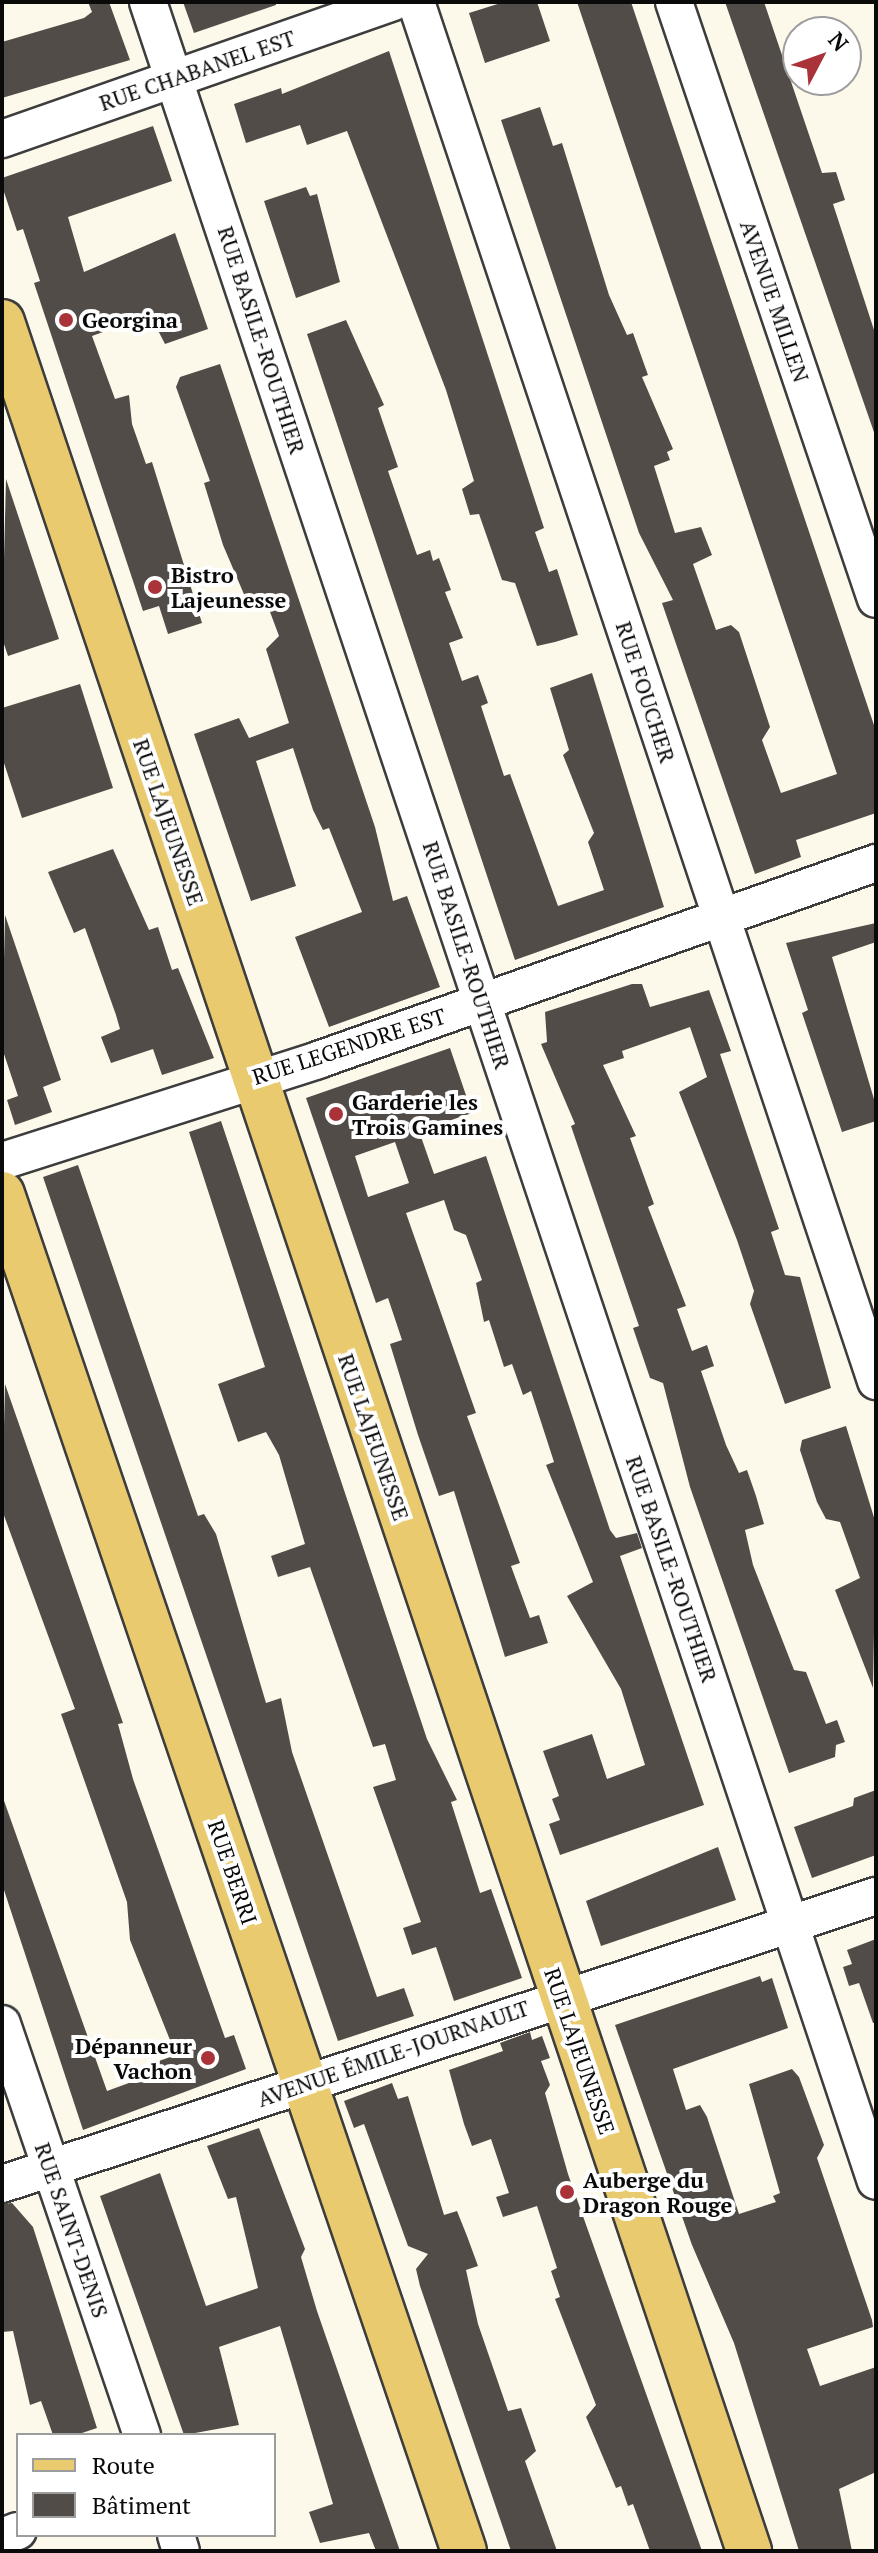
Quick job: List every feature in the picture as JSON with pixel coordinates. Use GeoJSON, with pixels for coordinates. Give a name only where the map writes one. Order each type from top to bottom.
{"type":"FeatureCollection","features":[{"type":"Feature","properties":{"kind":"main road","name":"RUE LAJEUNESSE"},"geometry":{"type":"LineString","coordinates":[[2,322],[749,2551]]}},
{"type":"Feature","properties":{"kind":"main road","name":"RUE BERRI"},"geometry":{"type":"LineString","coordinates":[[2,1194],[464,2551]]}},
{"type":"Feature","properties":{"kind":"street","name":"RUE BASILE-ROUTHIER"},"geometry":{"type":"LineString","coordinates":[[148,2],[876,2181]]}},
{"type":"Feature","properties":{"kind":"street","name":"RUE CHABANEL EST"},"geometry":{"type":"LineString","coordinates":[[2,139],[393,2]]}},
{"type":"Feature","properties":{"kind":"street","name":"RUE FOUCHER"},"geometry":{"type":"LineString","coordinates":[[416,2],[876,1381]]}},
{"type":"Feature","properties":{"kind":"street","name":"AVENUE MILLEN"},"geometry":{"type":"LineString","coordinates":[[674,2],[876,599]]}},
{"type":"Feature","properties":{"kind":"street","name":"RUE LEGENDRE EST"},"geometry":{"type":"LineString","coordinates":[[2,1161],[483,1003],[876,863]]}},
{"type":"Feature","properties":{"kind":"street","name":"AVENUE ÉMILE-JOURNAULT"},"geometry":{"type":"LineString","coordinates":[[2,2184],[305,2082],[790,1927],[876,1896]]}},
{"type":"Feature","properties":{"kind":"street","name":"RUE SAINT-DENIS"},"geometry":{"type":"LineString","coordinates":[[2,2024],[141,2433]]}},
{"type":"Feature","properties":{"kind":"building"},"geometry":{"type":"Polygon","coordinates":[[[88,2],[109,2],[130,60],[2,98],[2,42],[84,18],[92,12],[88,2]]]}},
{"type":"Feature","properties":{"kind":"building"},"geometry":{"type":"Polygon","coordinates":[[[183,2],[276,2],[276,5],[194,33],[183,2]]]}},
{"type":"Feature","properties":{"kind":"building"},"geometry":{"type":"Polygon","coordinates":[[[504,2],[537,2],[550,41],[485,63],[469,13],[504,2]]]}},
{"type":"Feature","properties":{"kind":"building"},"geometry":{"type":"Polygon","coordinates":[[[577,2],[631,2],[876,731],[876,813],[796,840],[801,857],[755,874],[662,603],[673,600],[639,533],[501,120],[540,107],[553,146],[562,143],[609,295],[627,335],[633,333],[648,375],[642,377],[673,449],[667,452],[670,460],[654,466],[675,533],[701,527],[712,555],[693,564],[716,630],[731,625],[739,632],[770,727],[762,740],[781,793],[837,774],[577,2]]]}},
{"type":"Feature","properties":{"kind":"building"},"geometry":{"type":"Polygon","coordinates":[[[725,2],[764,2],[782,55],[782,96],[796,96],[822,173],[836,172],[845,200],[833,204],[876,336],[876,438],[725,2]]]}},
{"type":"Feature","properties":{"kind":"building"},"geometry":{"type":"Polygon","coordinates":[[[389,51],[544,528],[535,532],[549,572],[557,569],[578,635],[555,642],[537,646],[515,583],[502,580],[479,514],[470,515],[462,489],[474,481],[446,390],[347,131],[307,145],[300,125],[246,143],[234,104],[281,88],[282,94],[389,51]]]}},
{"type":"Feature","properties":{"kind":"building"},"geometry":{"type":"Polygon","coordinates":[[[153,126],[172,181],[68,217],[84,272],[175,233],[208,329],[165,344],[150,315],[92,336],[115,399],[129,395],[132,424],[146,464],[152,462],[202,623],[168,634],[159,606],[143,611],[34,283],[40,281],[23,229],[17,231],[2,186],[2,178],[153,126]]]}},
{"type":"Feature","properties":{"kind":"building"},"geometry":{"type":"Polygon","coordinates":[[[306,187],[310,196],[317,194],[340,282],[296,298],[264,201],[306,187]]]}},
{"type":"Feature","properties":{"kind":"building"},"geometry":{"type":"Polygon","coordinates":[[[346,320],[384,405],[378,408],[398,467],[388,471],[417,555],[430,550],[433,561],[439,558],[451,590],[445,592],[463,638],[449,643],[462,681],[478,675],[488,703],[481,706],[504,776],[510,774],[558,906],[604,890],[588,842],[594,833],[563,755],[569,750],[550,688],[592,673],[664,907],[515,960],[307,334],[346,320]]]}},
{"type":"Feature","properties":{"kind":"building"},"geometry":{"type":"Polygon","coordinates":[[[220,364],[375,827],[393,901],[407,896],[440,987],[329,1027],[295,937],[362,912],[329,828],[323,830],[313,810],[293,748],[256,761],[296,886],[251,901],[194,734],[239,718],[249,738],[289,723],[266,649],[279,636],[263,593],[246,599],[223,545],[204,483],[210,481],[176,387],[180,377],[220,364]]]}},
{"type":"Feature","properties":{"kind":"building"},"geometry":{"type":"Polygon","coordinates":[[[6,479],[59,639],[8,656],[2,638],[6,479]]]}},
{"type":"Feature","properties":{"kind":"building"},"geometry":{"type":"Polygon","coordinates":[[[80,684],[113,788],[22,818],[2,757],[2,708],[80,684]]]}},
{"type":"Feature","properties":{"kind":"building"},"geometry":{"type":"Polygon","coordinates":[[[113,849],[149,930],[158,927],[172,970],[178,968],[214,1058],[162,1075],[153,1049],[111,1063],[101,1037],[120,1029],[116,1015],[85,928],[74,933],[48,872],[113,849]]]}},
{"type":"Feature","properties":{"kind":"building"},"geometry":{"type":"Polygon","coordinates":[[[5,915],[61,1080],[43,1087],[52,1112],[15,1125],[7,1100],[18,1096],[2,1048],[5,915]]]}},
{"type":"Feature","properties":{"kind":"building"},"geometry":{"type":"Polygon","coordinates":[[[876,923],[876,942],[832,957],[876,1106],[876,1121],[842,1132],[802,1013],[808,1010],[786,943],[876,923]]]}},
{"type":"Feature","properties":{"kind":"building"},"geometry":{"type":"Polygon","coordinates":[[[632,984],[642,984],[650,1007],[709,990],[731,1051],[720,1054],[779,1229],[771,1232],[785,1275],[800,1277],[831,1388],[785,1404],[750,1304],[754,1291],[737,1240],[679,1092],[707,1077],[690,1027],[622,1051],[624,1058],[603,1065],[636,1136],[630,1138],[654,1204],[648,1207],[686,1306],[677,1309],[692,1351],[707,1345],[714,1366],[701,1371],[726,1445],[739,1473],[747,1470],[756,1496],[764,1524],[745,1530],[753,1565],[794,1670],[806,1672],[826,1724],[837,1720],[845,1742],[836,1745],[835,1757],[789,1773],[690,1487],[663,1383],[650,1378],[633,1328],[639,1326],[571,1126],[575,1124],[541,1044],[547,1042],[545,1012],[632,984]]]}},
{"type":"Feature","properties":{"kind":"building"},"geometry":{"type":"Polygon","coordinates":[[[450,1048],[472,1113],[419,1131],[434,1174],[486,1156],[610,1530],[616,1538],[637,1533],[642,1548],[620,1556],[704,1805],[560,1855],[549,1824],[560,1820],[552,1799],[559,1796],[543,1751],[592,1734],[607,1779],[645,1765],[621,1689],[567,1596],[593,1582],[546,1465],[554,1462],[531,1391],[523,1395],[512,1364],[504,1367],[489,1320],[484,1322],[476,1283],[482,1280],[466,1235],[454,1230],[444,1200],[406,1213],[476,1413],[467,1416],[520,1563],[511,1566],[530,1618],[539,1615],[548,1643],[505,1657],[454,1491],[439,1496],[418,1435],[390,1344],[402,1340],[388,1298],[376,1303],[306,1098],[450,1048]],[[395,1142],[355,1156],[368,1197],[409,1183],[395,1142]]]}},
{"type":"Feature","properties":{"kind":"building"},"geometry":{"type":"Polygon","coordinates":[[[221,1121],[427,1739],[457,1800],[451,1802],[480,1893],[491,1889],[522,1978],[454,2001],[436,1947],[412,1955],[403,1928],[421,1922],[373,1787],[396,1780],[385,1744],[373,1747],[310,1567],[278,1577],[271,1556],[305,1544],[279,1455],[266,1432],[238,1442],[218,1384],[265,1367],[189,1132],[221,1121]]]}},
{"type":"Feature","properties":{"kind":"building"},"geometry":{"type":"Polygon","coordinates":[[[78,1165],[198,1516],[204,1514],[216,1534],[266,1703],[281,1698],[292,1752],[377,1997],[404,1988],[414,2016],[338,2041],[43,1177],[78,1165]]]}},
{"type":"Feature","properties":{"kind":"building"},"geometry":{"type":"Polygon","coordinates":[[[5,1384],[123,1723],[118,1724],[133,1779],[225,2038],[234,2035],[246,2069],[83,2130],[2,1884],[2,1795],[107,2091],[159,2072],[156,2062],[176,2055],[130,1940],[127,1902],[61,1714],[75,1709],[2,1510],[5,1384]]]}},
{"type":"Feature","properties":{"kind":"building"},"geometry":{"type":"Polygon","coordinates":[[[846,1426],[876,1524],[873,1688],[835,1590],[860,1578],[840,1522],[826,1519],[817,1502],[800,1450],[802,1440],[846,1426]]]}},
{"type":"Feature","properties":{"kind":"building"},"geometry":{"type":"Polygon","coordinates":[[[876,1790],[876,1855],[812,1878],[794,1827],[853,1806],[854,1798],[876,1790]]]}},
{"type":"Feature","properties":{"kind":"building"},"geometry":{"type":"Polygon","coordinates":[[[718,1847],[736,1900],[601,1946],[586,1901],[718,1847]]]}},
{"type":"Feature","properties":{"kind":"building"},"geometry":{"type":"Polygon","coordinates":[[[876,1939],[876,2023],[873,2023],[859,1983],[849,1986],[843,1967],[852,1964],[847,1950],[876,1939]]]}},
{"type":"Feature","properties":{"kind":"building"},"geometry":{"type":"Polygon","coordinates":[[[760,1976],[762,1982],[772,1978],[788,2028],[673,2069],[686,2110],[700,2105],[707,2117],[739,2214],[776,2202],[773,2196],[780,2193],[749,2084],[792,2069],[799,2077],[824,2145],[817,2158],[873,2327],[807,2349],[820,2386],[876,2367],[876,2472],[839,2489],[852,2551],[799,2551],[734,2343],[692,2245],[615,2025],[760,1976]]]}},
{"type":"Feature","properties":{"kind":"building"},"geometry":{"type":"Polygon","coordinates":[[[530,2032],[532,2040],[542,2036],[550,2058],[541,2061],[550,2085],[545,2093],[568,2174],[702,2551],[650,2551],[633,2504],[628,2506],[621,2486],[616,2488],[586,2417],[596,2405],[555,2299],[560,2297],[551,2271],[557,2268],[537,2206],[503,2217],[496,2197],[509,2193],[491,2139],[472,2146],[464,2124],[449,2070],[503,2051],[500,2043],[530,2032]]]}},
{"type":"Feature","properties":{"kind":"building"},"geometry":{"type":"Polygon","coordinates":[[[392,2083],[398,2099],[408,2096],[444,2215],[457,2211],[478,2266],[466,2270],[478,2324],[508,2411],[521,2408],[536,2451],[525,2461],[557,2551],[511,2551],[420,2286],[416,2269],[428,2254],[408,2246],[364,2124],[354,2128],[344,2101],[392,2083]]]}},
{"type":"Feature","properties":{"kind":"building"},"geometry":{"type":"Polygon","coordinates":[[[259,2128],[305,2249],[301,2257],[317,2311],[400,2551],[376,2551],[369,2533],[320,2543],[309,2512],[333,2504],[280,2326],[219,2347],[239,2425],[183,2433],[100,2196],[160,2173],[206,2306],[258,2288],[236,2197],[228,2199],[207,2146],[259,2128]]]}},
{"type":"Feature","properties":{"kind":"building"},"geometry":{"type":"Polygon","coordinates":[[[12,2203],[33,2227],[97,2428],[82,2433],[52,2433],[41,2401],[30,2405],[13,2331],[2,2332],[2,2204],[12,2203]]]}},
{"type":"Feature","properties":{"kind":"place","name":"Georgina"},"geometry":{"type":"Point","coordinates":[66,320]}},
{"type":"Feature","properties":{"kind":"place","name":"Bistro Lajeunesse"},"geometry":{"type":"Point","coordinates":[155,587]}},
{"type":"Feature","properties":{"kind":"place","name":"Garderie les Trois Gamines"},"geometry":{"type":"Point","coordinates":[336,1114]}},
{"type":"Feature","properties":{"kind":"place","name":"Dépanneur Vachon"},"geometry":{"type":"Point","coordinates":[208,2058]}},
{"type":"Feature","properties":{"kind":"place","name":"Auberge du Dragon Rouge"},"geometry":{"type":"Point","coordinates":[567,2192]}}]}
